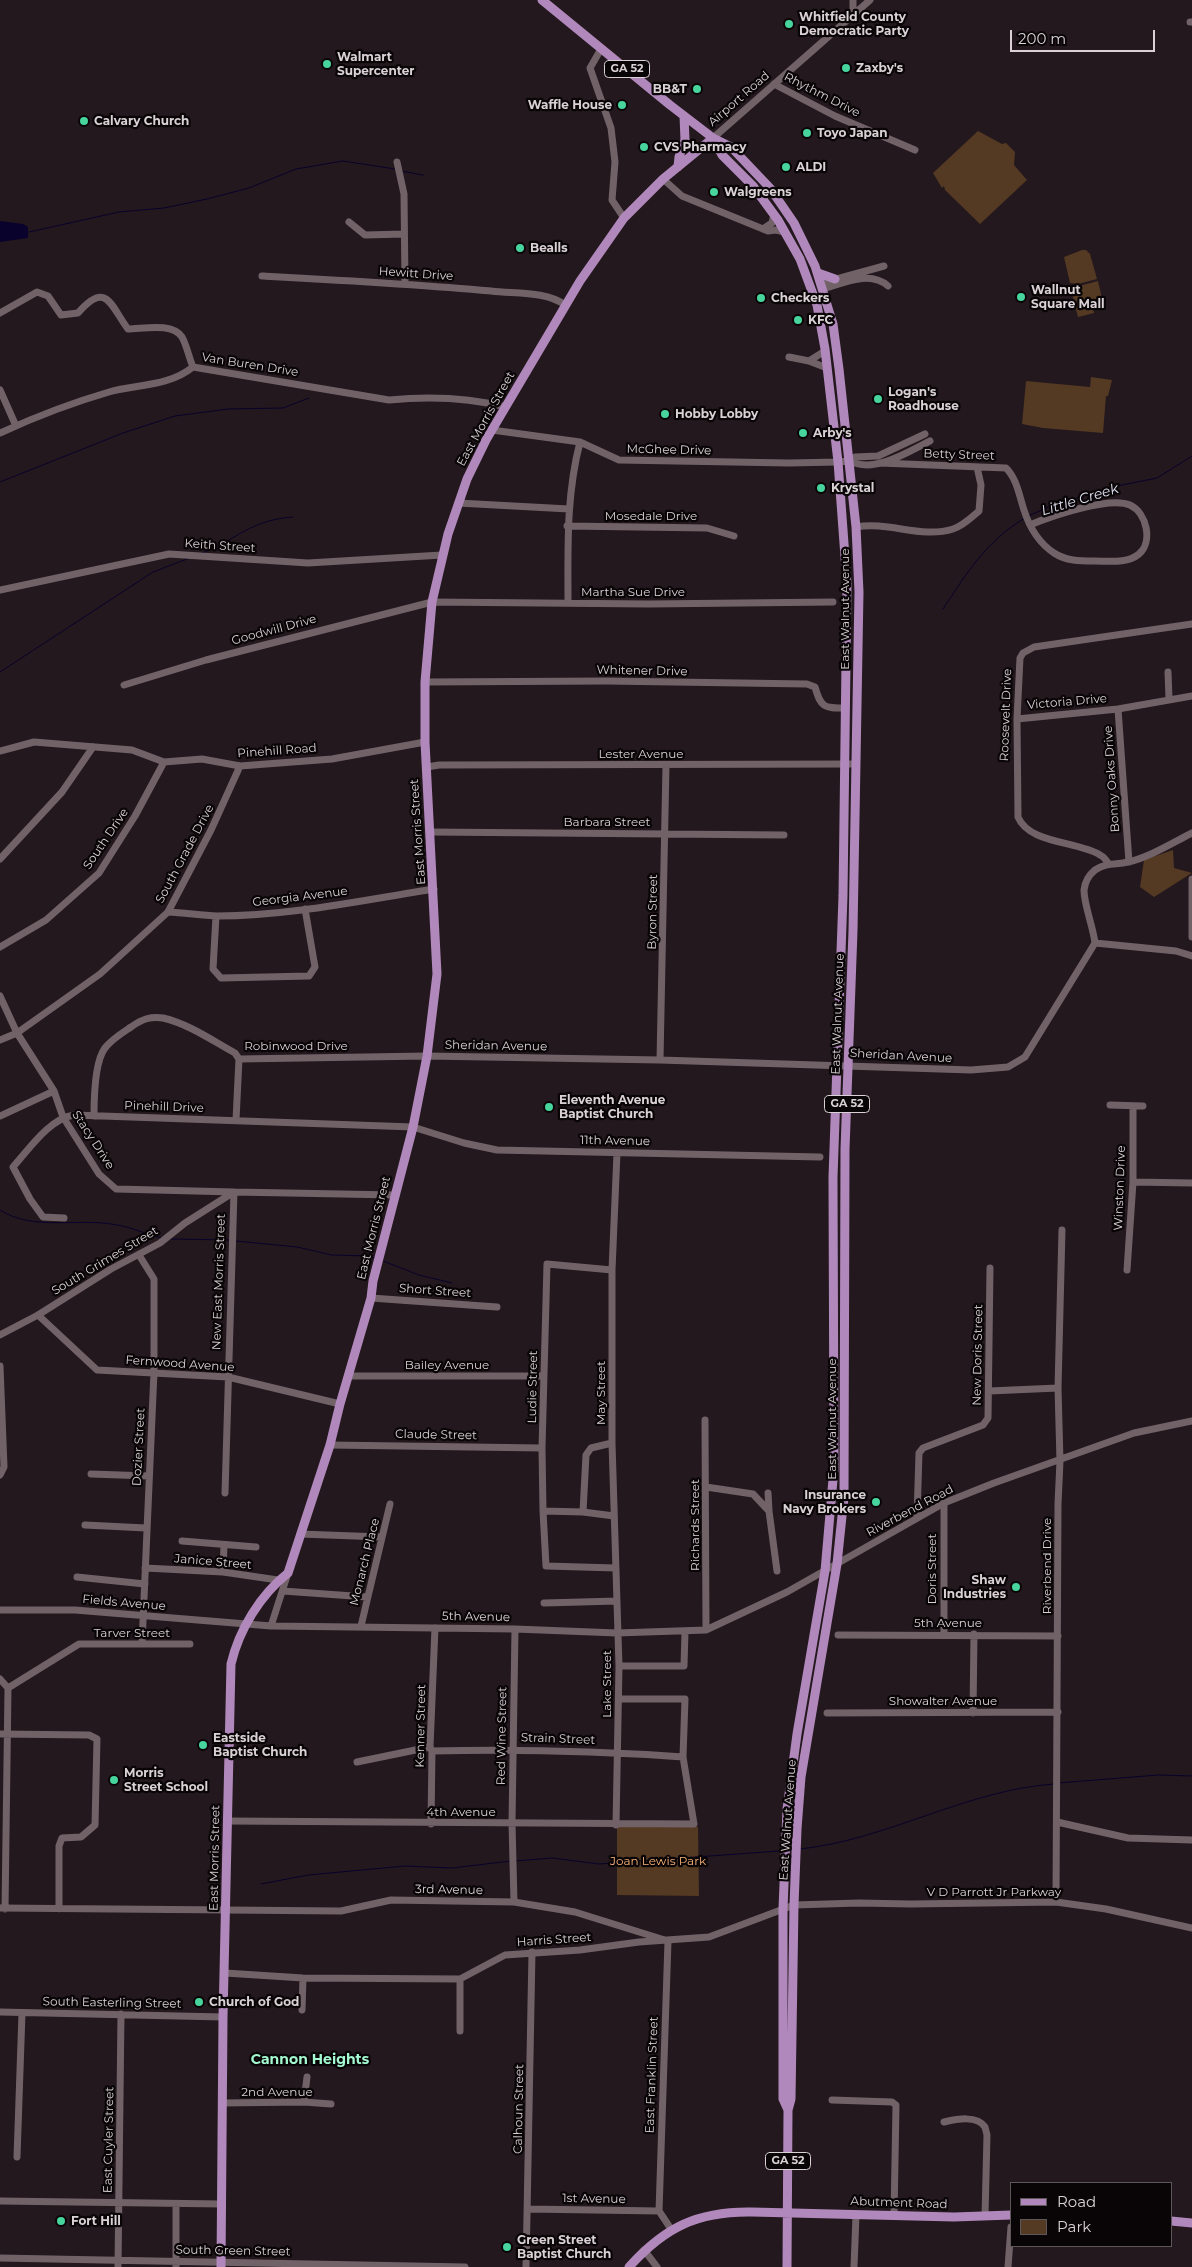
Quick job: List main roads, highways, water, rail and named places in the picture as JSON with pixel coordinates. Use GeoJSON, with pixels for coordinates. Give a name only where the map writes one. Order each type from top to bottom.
{"type":"FeatureCollection","features":[{"type":"Feature","properties":{"kind":"main road","name":"East Walnut Avenue"},"geometry":{"type":"LineString","coordinates":[[542,0],[684,116],[713,138],[731,147],[770,188],[794,223],[818,273],[833,324],[850,461],[856,527],[859,599],[849,1065],[845,1149],[844,1498],[837,1564],[802,1777],[797,1829],[791,2100],[788,2110],[787,2267]]}},
{"type":"Feature","properties":{"kind":"main road"},"geometry":{"type":"LineString","coordinates":[[678,167],[679,157],[685,140],[684,116]]}},
{"type":"Feature","properties":{"kind":"main road","name":"East Walnut Avenue"},"geometry":{"type":"LineString","coordinates":[[713,138],[722,155],[753,186],[774,214],[785,232],[809,282],[822,326],[838,462],[847,584],[845,765],[832,1258],[834,1468],[825,1571],[790,1782],[784,1844],[783,2099],[788,2110]]}},
{"type":"Feature","properties":{"kind":"main road","name":"Airport Road"},"geometry":{"type":"LineString","coordinates":[[624,218],[663,179],[713,138]]}},
{"type":"Feature","properties":{"kind":"main road","name":"East Morris Street"},"geometry":{"type":"LineString","coordinates":[[222,2264],[223,2017],[231,1664],[234,1650],[245,1624],[278,1580],[288,1573],[330,1445],[371,1298],[395,1195],[414,1127],[428,1056],[438,974],[425,742],[425,682],[432,602],[442,555],[458,503],[477,458],[565,305],[624,218]]}},
{"type":"Feature","properties":{"kind":"main road"},"geometry":{"type":"LineString","coordinates":[[818,273],[834,279]]}},
{"type":"Feature","properties":{"kind":"main road"},"geometry":{"type":"LineString","coordinates":[[832,1258],[845,1258]]}},
{"type":"Feature","properties":{"kind":"main road","name":"Abutment Road"},"geometry":{"type":"LineString","coordinates":[[629,2267],[644,2250],[671,2229],[694,2219],[719,2213],[894,2216],[1010,2215]]}},
{"type":"Feature","properties":{"kind":"main road"},"geometry":{"type":"LineString","coordinates":[[1172,2221],[1192,2223]]}},
{"type":"Feature","properties":{"kind":"waterway"},"geometry":{"type":"LineString","coordinates":[[29,232],[119,212],[164,208],[207,199],[249,188],[296,169],[343,161],[395,169]]}},
{"type":"Feature","properties":{"kind":"waterway"},"geometry":{"type":"LineString","coordinates":[[401,171],[423,175]]}},
{"type":"Feature","properties":{"kind":"waterway"},"geometry":{"type":"LineString","coordinates":[[0,482],[123,433],[175,416],[228,409],[283,408],[309,398]]}},
{"type":"Feature","properties":{"kind":"waterway","name":"Little Creek"},"geometry":{"type":"LineString","coordinates":[[1028,516],[1053,505],[1122,485],[1157,478],[1192,456]]}},
{"type":"Feature","properties":{"kind":"waterway"},"geometry":{"type":"LineString","coordinates":[[202,553],[255,526],[278,519],[293,517]]}},
{"type":"Feature","properties":{"kind":"waterway","name":"Little Creek"},"geometry":{"type":"LineString","coordinates":[[943,609],[988,547],[1025,518]]}},
{"type":"Feature","properties":{"kind":"waterway"},"geometry":{"type":"LineString","coordinates":[[0,672],[153,572],[187,559]]}},
{"type":"Feature","properties":{"kind":"waterway"},"geometry":{"type":"LineString","coordinates":[[0,1210],[13,1217],[27,1220],[57,1223],[102,1223],[123,1226],[162,1238]]}},
{"type":"Feature","properties":{"kind":"waterway"},"geometry":{"type":"LineString","coordinates":[[171,1239],[229,1240]]}},
{"type":"Feature","properties":{"kind":"waterway"},"geometry":{"type":"LineString","coordinates":[[236,1241],[297,1247],[332,1255],[369,1256],[375,1258]]}},
{"type":"Feature","properties":{"kind":"waterway"},"geometry":{"type":"LineString","coordinates":[[383,1261],[419,1275],[452,1283]]}},
{"type":"Feature","properties":{"kind":"waterway"},"geometry":{"type":"LineString","coordinates":[[1058,1783],[1158,1775],[1192,1776]]}},
{"type":"Feature","properties":{"kind":"waterway"},"geometry":{"type":"LineString","coordinates":[[800,1849],[864,1836],[989,1795],[1021,1788],[1054,1784]]}},
{"type":"Feature","properties":{"kind":"waterway"},"geometry":{"type":"LineString","coordinates":[[515,1861],[552,1858],[599,1864],[779,1851]]}},
{"type":"Feature","properties":{"kind":"waterway"},"geometry":{"type":"LineString","coordinates":[[261,1884],[308,1875],[405,1866],[452,1868],[511,1861]]}},
{"type":"Feature","properties":{"kind":"place","name":"Whitfield County Democratic Party"},"geometry":{"type":"Point","coordinates":[789,24]}},
{"type":"Feature","properties":{"kind":"place","name":"Walmart Supercenter"},"geometry":{"type":"Point","coordinates":[327,64]}},
{"type":"Feature","properties":{"kind":"place","name":"Zaxby's"},"geometry":{"type":"Point","coordinates":[846,68]}},
{"type":"Feature","properties":{"kind":"place","name":"BB&T"},"geometry":{"type":"Point","coordinates":[697,89]}},
{"type":"Feature","properties":{"kind":"place","name":"Waffle House"},"geometry":{"type":"Point","coordinates":[622,105]}},
{"type":"Feature","properties":{"kind":"place","name":"Calvary Church"},"geometry":{"type":"Point","coordinates":[84,121]}},
{"type":"Feature","properties":{"kind":"place","name":"Toyo Japan"},"geometry":{"type":"Point","coordinates":[807,133]}},
{"type":"Feature","properties":{"kind":"place","name":"CVS Pharmacy"},"geometry":{"type":"Point","coordinates":[644,147]}},
{"type":"Feature","properties":{"kind":"place","name":"ALDI"},"geometry":{"type":"Point","coordinates":[786,167]}},
{"type":"Feature","properties":{"kind":"place","name":"Walgreens"},"geometry":{"type":"Point","coordinates":[714,192]}},
{"type":"Feature","properties":{"kind":"place","name":"Bealls"},"geometry":{"type":"Point","coordinates":[520,248]}},
{"type":"Feature","properties":{"kind":"place","name":"Wallnut Square Mall"},"geometry":{"type":"Point","coordinates":[1021,297]}},
{"type":"Feature","properties":{"kind":"place","name":"Checkers"},"geometry":{"type":"Point","coordinates":[761,298]}},
{"type":"Feature","properties":{"kind":"place","name":"KFC"},"geometry":{"type":"Point","coordinates":[798,320]}},
{"type":"Feature","properties":{"kind":"place","name":"Logan's Roadhouse"},"geometry":{"type":"Point","coordinates":[878,399]}},
{"type":"Feature","properties":{"kind":"place","name":"Hobby Lobby"},"geometry":{"type":"Point","coordinates":[665,414]}},
{"type":"Feature","properties":{"kind":"place","name":"Arby's"},"geometry":{"type":"Point","coordinates":[803,433]}},
{"type":"Feature","properties":{"kind":"place","name":"Krystal"},"geometry":{"type":"Point","coordinates":[821,488]}},
{"type":"Feature","properties":{"kind":"place","name":"Eleventh Avenue Baptist Church"},"geometry":{"type":"Point","coordinates":[549,1107]}},
{"type":"Feature","properties":{"kind":"place","name":"Insurance Navy Brokers"},"geometry":{"type":"Point","coordinates":[876,1502]}},
{"type":"Feature","properties":{"kind":"place","name":"Shaw Industries"},"geometry":{"type":"Point","coordinates":[1016,1587]}},
{"type":"Feature","properties":{"kind":"place","name":"Eastside Baptist Church"},"geometry":{"type":"Point","coordinates":[203,1745]}},
{"type":"Feature","properties":{"kind":"place","name":"Morris Street School"},"geometry":{"type":"Point","coordinates":[114,1780]}},
{"type":"Feature","properties":{"kind":"place","name":"Church of God"},"geometry":{"type":"Point","coordinates":[199,2002]}},
{"type":"Feature","properties":{"kind":"place","name":"Fort Hill"},"geometry":{"type":"Point","coordinates":[61,2221]}},
{"type":"Feature","properties":{"kind":"place","name":"Green Street Baptist Church"},"geometry":{"type":"Point","coordinates":[507,2247]}},
{"type":"Feature","properties":{"kind":"district","name":"Cannon Heights"},"geometry":{"type":"Point","coordinates":[310,2060]}},
{"type":"Feature","properties":{"kind":"park label","name":"Joan Lewis Park"},"geometry":{"type":"Point","coordinates":[658,1861]}}]}
